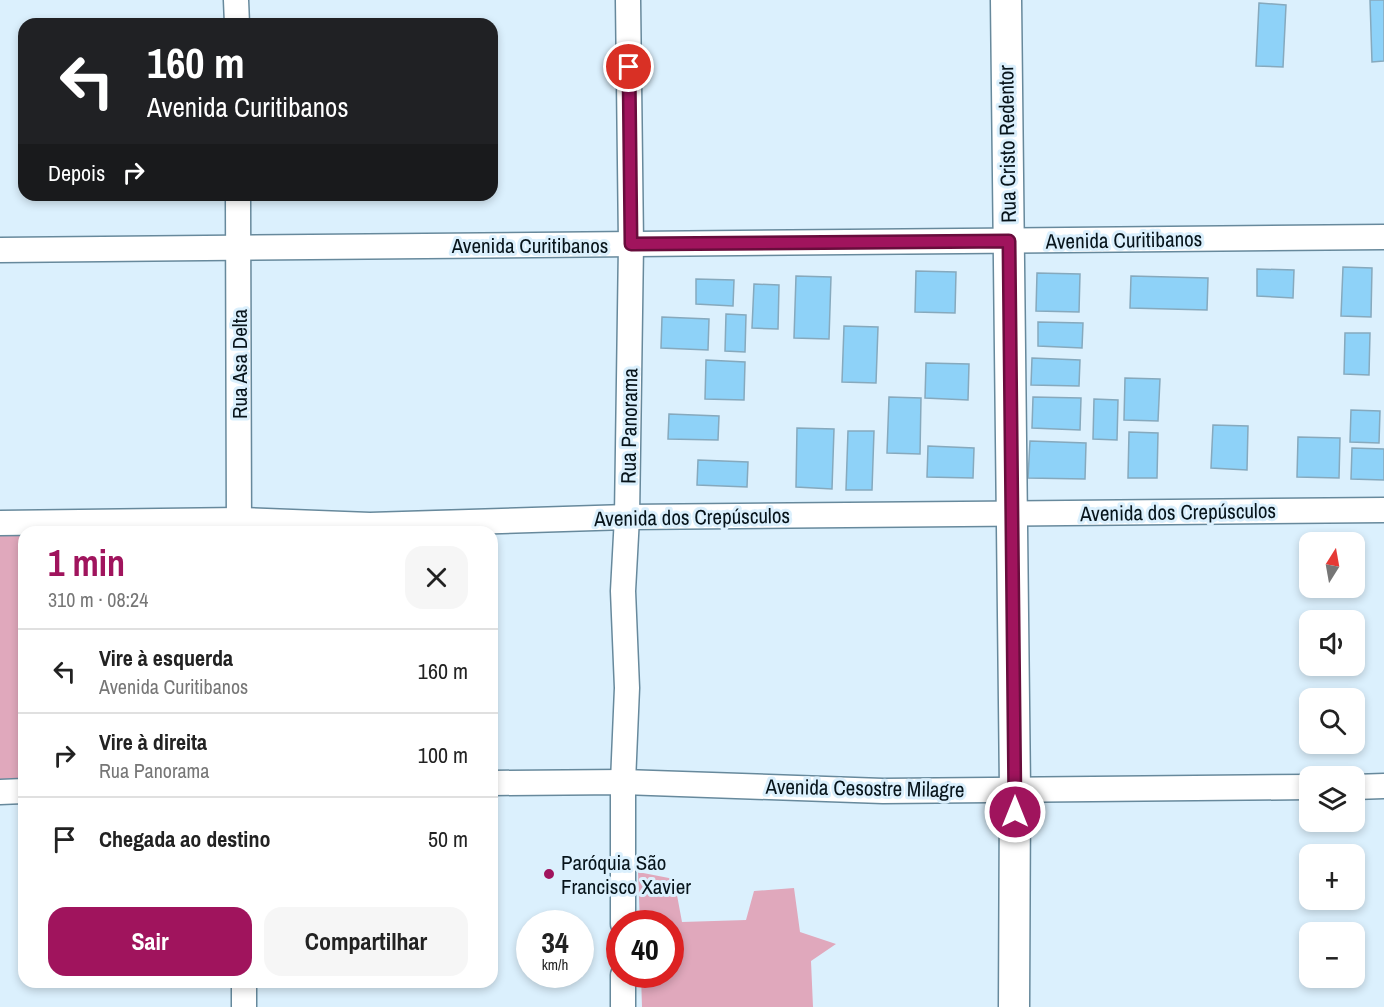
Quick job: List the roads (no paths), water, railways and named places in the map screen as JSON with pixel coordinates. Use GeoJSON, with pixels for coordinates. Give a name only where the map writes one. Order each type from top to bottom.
{"type":"FeatureCollection","features":[{"type":"Feature","properties":{"kind":"street"},"geometry":{"type":"LineString","coordinates":[[236,0],[237,18]]}},
{"type":"Feature","properties":{"kind":"street","name":"Rua Panorama"},"geometry":{"type":"LineString","coordinates":[[623,910],[623,782],[627,688],[623,591],[627,517],[631,244],[628,0]]}},
{"type":"Feature","properties":{"kind":"street","name":"Rua Cristo Redentor"},"geometry":{"type":"LineString","coordinates":[[1006,0],[1015,790],[1014,1007]]}},
{"type":"Feature","properties":{"kind":"street","name":"Rua Asa Delta"},"geometry":{"type":"LineString","coordinates":[[238,201],[239,526]]}},
{"type":"Feature","properties":{"kind":"street","name":"Avenida Curitibanos"},"geometry":{"type":"LineString","coordinates":[[0,250],[1384,237]]}},
{"type":"Feature","properties":{"kind":"street","name":"Avenida dos Crepúsculos"},"geometry":{"type":"LineString","coordinates":[[0,522],[239,526],[370,525],[627,517],[1384,510]]}},
{"type":"Feature","properties":{"kind":"street","name":"Avenida Cesostre Milagre"},"geometry":{"type":"LineString","coordinates":[[498,783],[623,782],[883,791],[1299,787]]}},
{"type":"Feature","properties":{"kind":"street"},"geometry":{"type":"LineString","coordinates":[[1365,787],[1384,786]]}},
{"type":"Feature","properties":{"kind":"street"},"geometry":{"type":"LineString","coordinates":[[0,792],[18,791]]}},
{"type":"Feature","properties":{"kind":"street"},"geometry":{"type":"LineString","coordinates":[[244,988],[244,1007]]}},
{"type":"Feature","properties":{"kind":"street"},"geometry":{"type":"LineString","coordinates":[[623,988],[623,1007]]}},
{"type":"Feature","properties":{"kind":"place","name":"Paróquia São Francisco Xavier"},"geometry":{"type":"Point","coordinates":[549,874]}}]}
